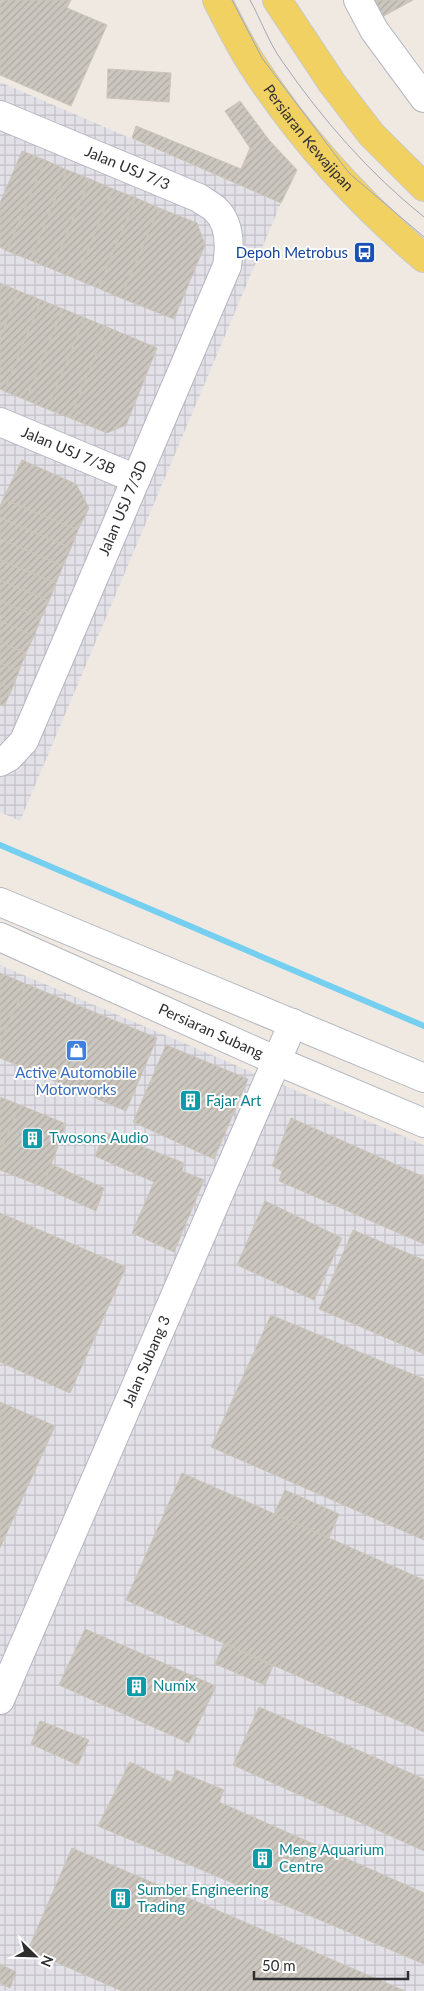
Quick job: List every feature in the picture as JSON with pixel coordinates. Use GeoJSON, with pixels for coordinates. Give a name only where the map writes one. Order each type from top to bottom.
{"type":"FeatureCollection","features":[{"type":"Feature","properties":{"kind":"main road","name":"Persiaran Kewajipan"},"geometry":{"type":"LineString","coordinates":[[217,0],[252,64],[304,136],[350,190],[401,239],[424,258]]}},
{"type":"Feature","properties":{"kind":"main road"},"geometry":{"type":"LineString","coordinates":[[277,0],[332,83],[371,134],[424,187]]}},
{"type":"Feature","properties":{"kind":"street"},"geometry":{"type":"LineString","coordinates":[[358,0],[374,30],[424,98]]}},
{"type":"Feature","properties":{"kind":"street","name":"Jalan USJ 7/3"},"geometry":{"type":"LineString","coordinates":[[0,115],[199,198],[217,210],[227,228],[230,245]]}},
{"type":"Feature","properties":{"kind":"street","name":"Jalan USJ 7/3D"},"geometry":{"type":"LineString","coordinates":[[0,762],[9,757],[24,741],[227,266],[230,245]]}},
{"type":"Feature","properties":{"kind":"street","name":"Jalan USJ 7/3B"},"geometry":{"type":"LineString","coordinates":[[0,422],[136,479]]}},
{"type":"Feature","properties":{"kind":"street"},"geometry":{"type":"LineString","coordinates":[[0,902],[424,1078]]}},
{"type":"Feature","properties":{"kind":"street","name":"Persiaran Subang"},"geometry":{"type":"LineString","coordinates":[[0,937],[277,1061],[424,1123]]}},
{"type":"Feature","properties":{"kind":"street","name":"Jalan Subang 3"},"geometry":{"type":"LineString","coordinates":[[0,1700],[293,1023]]}},
{"type":"Feature","properties":{"kind":"shaded area"},"geometry":{"type":"Polygon","coordinates":[[[0,82],[281,203],[20,821],[0,812],[0,82]]]}},
{"type":"Feature","properties":{"kind":"shaded area"},"geometry":{"type":"Polygon","coordinates":[[[0,965],[424,1145],[424,1991],[0,1991],[0,965]]]}},
{"type":"Feature","properties":{"kind":"building"},"geometry":{"type":"Polygon","coordinates":[[[0,0],[71,0],[67,8],[107,25],[71,106],[0,75],[0,0]]]}},
{"type":"Feature","properties":{"kind":"building"},"geometry":{"type":"Polygon","coordinates":[[[373,0],[413,0],[382,17],[373,0]]]}},
{"type":"Feature","properties":{"kind":"building"},"geometry":{"type":"Polygon","coordinates":[[[108,69],[171,73],[169,102],[107,98],[108,69]]]}},
{"type":"Feature","properties":{"kind":"building"},"geometry":{"type":"Polygon","coordinates":[[[240,101],[269,140],[297,170],[281,203],[132,138],[136,126],[241,169],[250,148],[225,111],[240,101]]]}},
{"type":"Feature","properties":{"kind":"building"},"geometry":{"type":"Polygon","coordinates":[[[22,151],[45,160],[7,251],[0,247],[0,203],[22,151]]]}},
{"type":"Feature","properties":{"kind":"building"},"geometry":{"type":"Polygon","coordinates":[[[45,160],[67,170],[30,260],[7,251],[45,160]]]}},
{"type":"Feature","properties":{"kind":"building"},"geometry":{"type":"Polygon","coordinates":[[[67,170],[90,179],[52,269],[30,260],[67,170]]]}},
{"type":"Feature","properties":{"kind":"building"},"geometry":{"type":"Polygon","coordinates":[[[90,179],[113,189],[76,279],[52,269],[90,179]]]}},
{"type":"Feature","properties":{"kind":"building"},"geometry":{"type":"Polygon","coordinates":[[[113,189],[136,198],[98,288],[76,279],[113,189]]]}},
{"type":"Feature","properties":{"kind":"building"},"geometry":{"type":"Polygon","coordinates":[[[136,198],[159,208],[121,298],[98,288],[136,198]]]}},
{"type":"Feature","properties":{"kind":"building"},"geometry":{"type":"Polygon","coordinates":[[[159,208],[197,223],[205,245],[174,319],[121,298],[159,208]]]}},
{"type":"Feature","properties":{"kind":"building"},"geometry":{"type":"Polygon","coordinates":[[[0,283],[19,291],[0,338],[0,283]]]}},
{"type":"Feature","properties":{"kind":"building"},"geometry":{"type":"Polygon","coordinates":[[[19,291],[41,300],[4,391],[0,389],[0,338],[19,291]]]}},
{"type":"Feature","properties":{"kind":"building"},"geometry":{"type":"Polygon","coordinates":[[[41,300],[63,309],[26,400],[4,391],[41,300]]]}},
{"type":"Feature","properties":{"kind":"building"},"geometry":{"type":"Polygon","coordinates":[[[63,309],[85,318],[47,409],[26,400],[63,309]]]}},
{"type":"Feature","properties":{"kind":"building"},"geometry":{"type":"Polygon","coordinates":[[[85,318],[107,327],[70,418],[47,409],[85,318]]]}},
{"type":"Feature","properties":{"kind":"building"},"geometry":{"type":"Polygon","coordinates":[[[107,327],[157,348],[126,425],[107,433],[70,418],[107,327]]]}},
{"type":"Feature","properties":{"kind":"building"},"geometry":{"type":"Polygon","coordinates":[[[22,460],[76,484],[89,508],[78,530],[3,499],[22,460]]]}},
{"type":"Feature","properties":{"kind":"building"},"geometry":{"type":"Polygon","coordinates":[[[3,499],[78,530],[71,548],[0,518],[0,506],[3,499]]]}},
{"type":"Feature","properties":{"kind":"building"},"geometry":{"type":"Polygon","coordinates":[[[0,518],[71,548],[63,566],[0,539],[0,518]]]}},
{"type":"Feature","properties":{"kind":"building"},"geometry":{"type":"Polygon","coordinates":[[[0,539],[63,566],[56,583],[0,560],[0,539]]]}},
{"type":"Feature","properties":{"kind":"building"},"geometry":{"type":"Polygon","coordinates":[[[0,560],[56,583],[49,601],[0,580],[0,560]]]}},
{"type":"Feature","properties":{"kind":"building"},"geometry":{"type":"Polygon","coordinates":[[[0,580],[49,601],[41,618],[0,601],[0,580]]]}},
{"type":"Feature","properties":{"kind":"building"},"geometry":{"type":"Polygon","coordinates":[[[0,601],[41,618],[34,636],[0,621],[0,601]]]}},
{"type":"Feature","properties":{"kind":"building"},"geometry":{"type":"Polygon","coordinates":[[[0,621],[34,636],[26,653],[0,642],[0,621]]]}},
{"type":"Feature","properties":{"kind":"building"},"geometry":{"type":"Polygon","coordinates":[[[0,642],[26,653],[19,671],[0,663],[0,642]]]}},
{"type":"Feature","properties":{"kind":"building"},"geometry":{"type":"Polygon","coordinates":[[[0,663],[19,671],[12,689],[0,684],[0,663]]]}},
{"type":"Feature","properties":{"kind":"building"},"geometry":{"type":"Polygon","coordinates":[[[0,684],[12,689],[4,706],[0,705],[0,684]]]}},
{"type":"Feature","properties":{"kind":"building"},"geometry":{"type":"Polygon","coordinates":[[[0,973],[26,984],[0,1042],[0,973]]]}},
{"type":"Feature","properties":{"kind":"building","name":"Active Automobile Motorworks"},"geometry":{"type":"Polygon","coordinates":[[[26,984],[157,1038],[126,1111],[0,1058],[0,1042],[26,984]]]}},
{"type":"Feature","properties":{"kind":"building","name":"Fajar Art"},"geometry":{"type":"Polygon","coordinates":[[[166,1045],[248,1079],[214,1159],[133,1122],[166,1045]]]}},
{"type":"Feature","properties":{"kind":"building"},"geometry":{"type":"Polygon","coordinates":[[[0,1097],[20,1105],[0,1152],[0,1097]]]}},
{"type":"Feature","properties":{"kind":"building","name":"Twosons Audio"},"geometry":{"type":"Polygon","coordinates":[[[20,1105],[66,1124],[43,1187],[0,1170],[0,1152],[20,1105]]]}},
{"type":"Feature","properties":{"kind":"building"},"geometry":{"type":"Polygon","coordinates":[[[291,1118],[424,1177],[424,1244],[279,1181],[282,1171],[272,1166],[291,1118]]]}},
{"type":"Feature","properties":{"kind":"building"},"geometry":{"type":"Polygon","coordinates":[[[105,1132],[184,1163],[182,1171],[204,1180],[174,1252],[132,1233],[154,1182],[95,1156],[105,1132]]]}},
{"type":"Feature","properties":{"kind":"building"},"geometry":{"type":"Polygon","coordinates":[[[51,1164],[104,1188],[96,1211],[43,1187],[51,1164]]]}},
{"type":"Feature","properties":{"kind":"building"},"geometry":{"type":"Polygon","coordinates":[[[265,1201],[342,1238],[314,1300],[237,1265],[265,1201]]]}},
{"type":"Feature","properties":{"kind":"building"},"geometry":{"type":"Polygon","coordinates":[[[0,1213],[126,1267],[70,1393],[0,1362],[0,1213]]]}},
{"type":"Feature","properties":{"kind":"building"},"geometry":{"type":"Polygon","coordinates":[[[353,1230],[424,1260],[424,1354],[319,1309],[353,1230]]]}},
{"type":"Feature","properties":{"kind":"building"},"geometry":{"type":"Polygon","coordinates":[[[271,1315],[424,1379],[424,1540],[211,1447],[271,1315]]]}},
{"type":"Feature","properties":{"kind":"building"},"geometry":{"type":"Polygon","coordinates":[[[0,1402],[55,1426],[0,1548],[0,1402]]]}},
{"type":"Feature","properties":{"kind":"building"},"geometry":{"type":"Polygon","coordinates":[[[182,1473],[424,1580],[424,1732],[126,1600],[182,1473]]]}},
{"type":"Feature","properties":{"kind":"building"},"geometry":{"type":"Polygon","coordinates":[[[285,1490],[339,1514],[329,1538],[274,1514],[285,1490]]]}},
{"type":"Feature","properties":{"kind":"building","name":"Numix"},"geometry":{"type":"Polygon","coordinates":[[[85,1629],[216,1686],[189,1743],[59,1685],[85,1629]]]}},
{"type":"Feature","properties":{"kind":"building"},"geometry":{"type":"Polygon","coordinates":[[[224,1643],[273,1666],[265,1685],[215,1664],[224,1643]]]}},
{"type":"Feature","properties":{"kind":"building","name":"Meng Aquarium Centre"},"geometry":{"type":"Polygon","coordinates":[[[259,1707],[424,1779],[424,1851],[233,1765],[259,1707]]]}},
{"type":"Feature","properties":{"kind":"building"},"geometry":{"type":"Polygon","coordinates":[[[40,1721],[89,1740],[78,1765],[31,1744],[40,1721]]]}},
{"type":"Feature","properties":{"kind":"building","name":"Meng Aquarium Centre"},"geometry":{"type":"Polygon","coordinates":[[[130,1762],[171,1782],[176,1770],[224,1790],[219,1802],[424,1893],[424,1964],[98,1826],[130,1762]]]}},
{"type":"Feature","properties":{"kind":"building","name":"Sumber Engineering Trading"},"geometry":{"type":"Polygon","coordinates":[[[72,1848],[405,1991],[122,1991],[28,1950],[72,1848]]]}},
{"type":"Feature","properties":{"kind":"building"},"geometry":{"type":"Polygon","coordinates":[[[0,1964],[16,1972],[10,1988],[0,1983],[0,1964]]]}},
{"type":"Feature","properties":{"kind":"waterway"},"geometry":{"type":"LineString","coordinates":[[0,845],[424,1026]]}},
{"type":"Feature","properties":{"kind":"tram line"},"geometry":{"type":"LineString","coordinates":[[232,0],[262,58],[349,173],[424,237]]}},
{"type":"Feature","properties":{"kind":"tram line"},"geometry":{"type":"LineString","coordinates":[[250,0],[277,54],[313,104],[365,164],[424,217]]}},
{"type":"Feature","properties":{"kind":"place","name":"Depoh Metrobus"},"geometry":{"type":"Point","coordinates":[364,253]}},
{"type":"Feature","properties":{"kind":"place","name":"Active Automobile Motorworks"},"geometry":{"type":"Point","coordinates":[76,1050]}},
{"type":"Feature","properties":{"kind":"place","name":"Fajar Art"},"geometry":{"type":"Point","coordinates":[190,1101]}},
{"type":"Feature","properties":{"kind":"place","name":"Twosons Audio"},"geometry":{"type":"Point","coordinates":[33,1138]}},
{"type":"Feature","properties":{"kind":"place","name":"Numix"},"geometry":{"type":"Point","coordinates":[137,1686]}},
{"type":"Feature","properties":{"kind":"place","name":"Meng Aquarium Centre"},"geometry":{"type":"Point","coordinates":[263,1859]}},
{"type":"Feature","properties":{"kind":"place","name":"Sumber Engineering Trading"},"geometry":{"type":"Point","coordinates":[121,1899]}}]}
